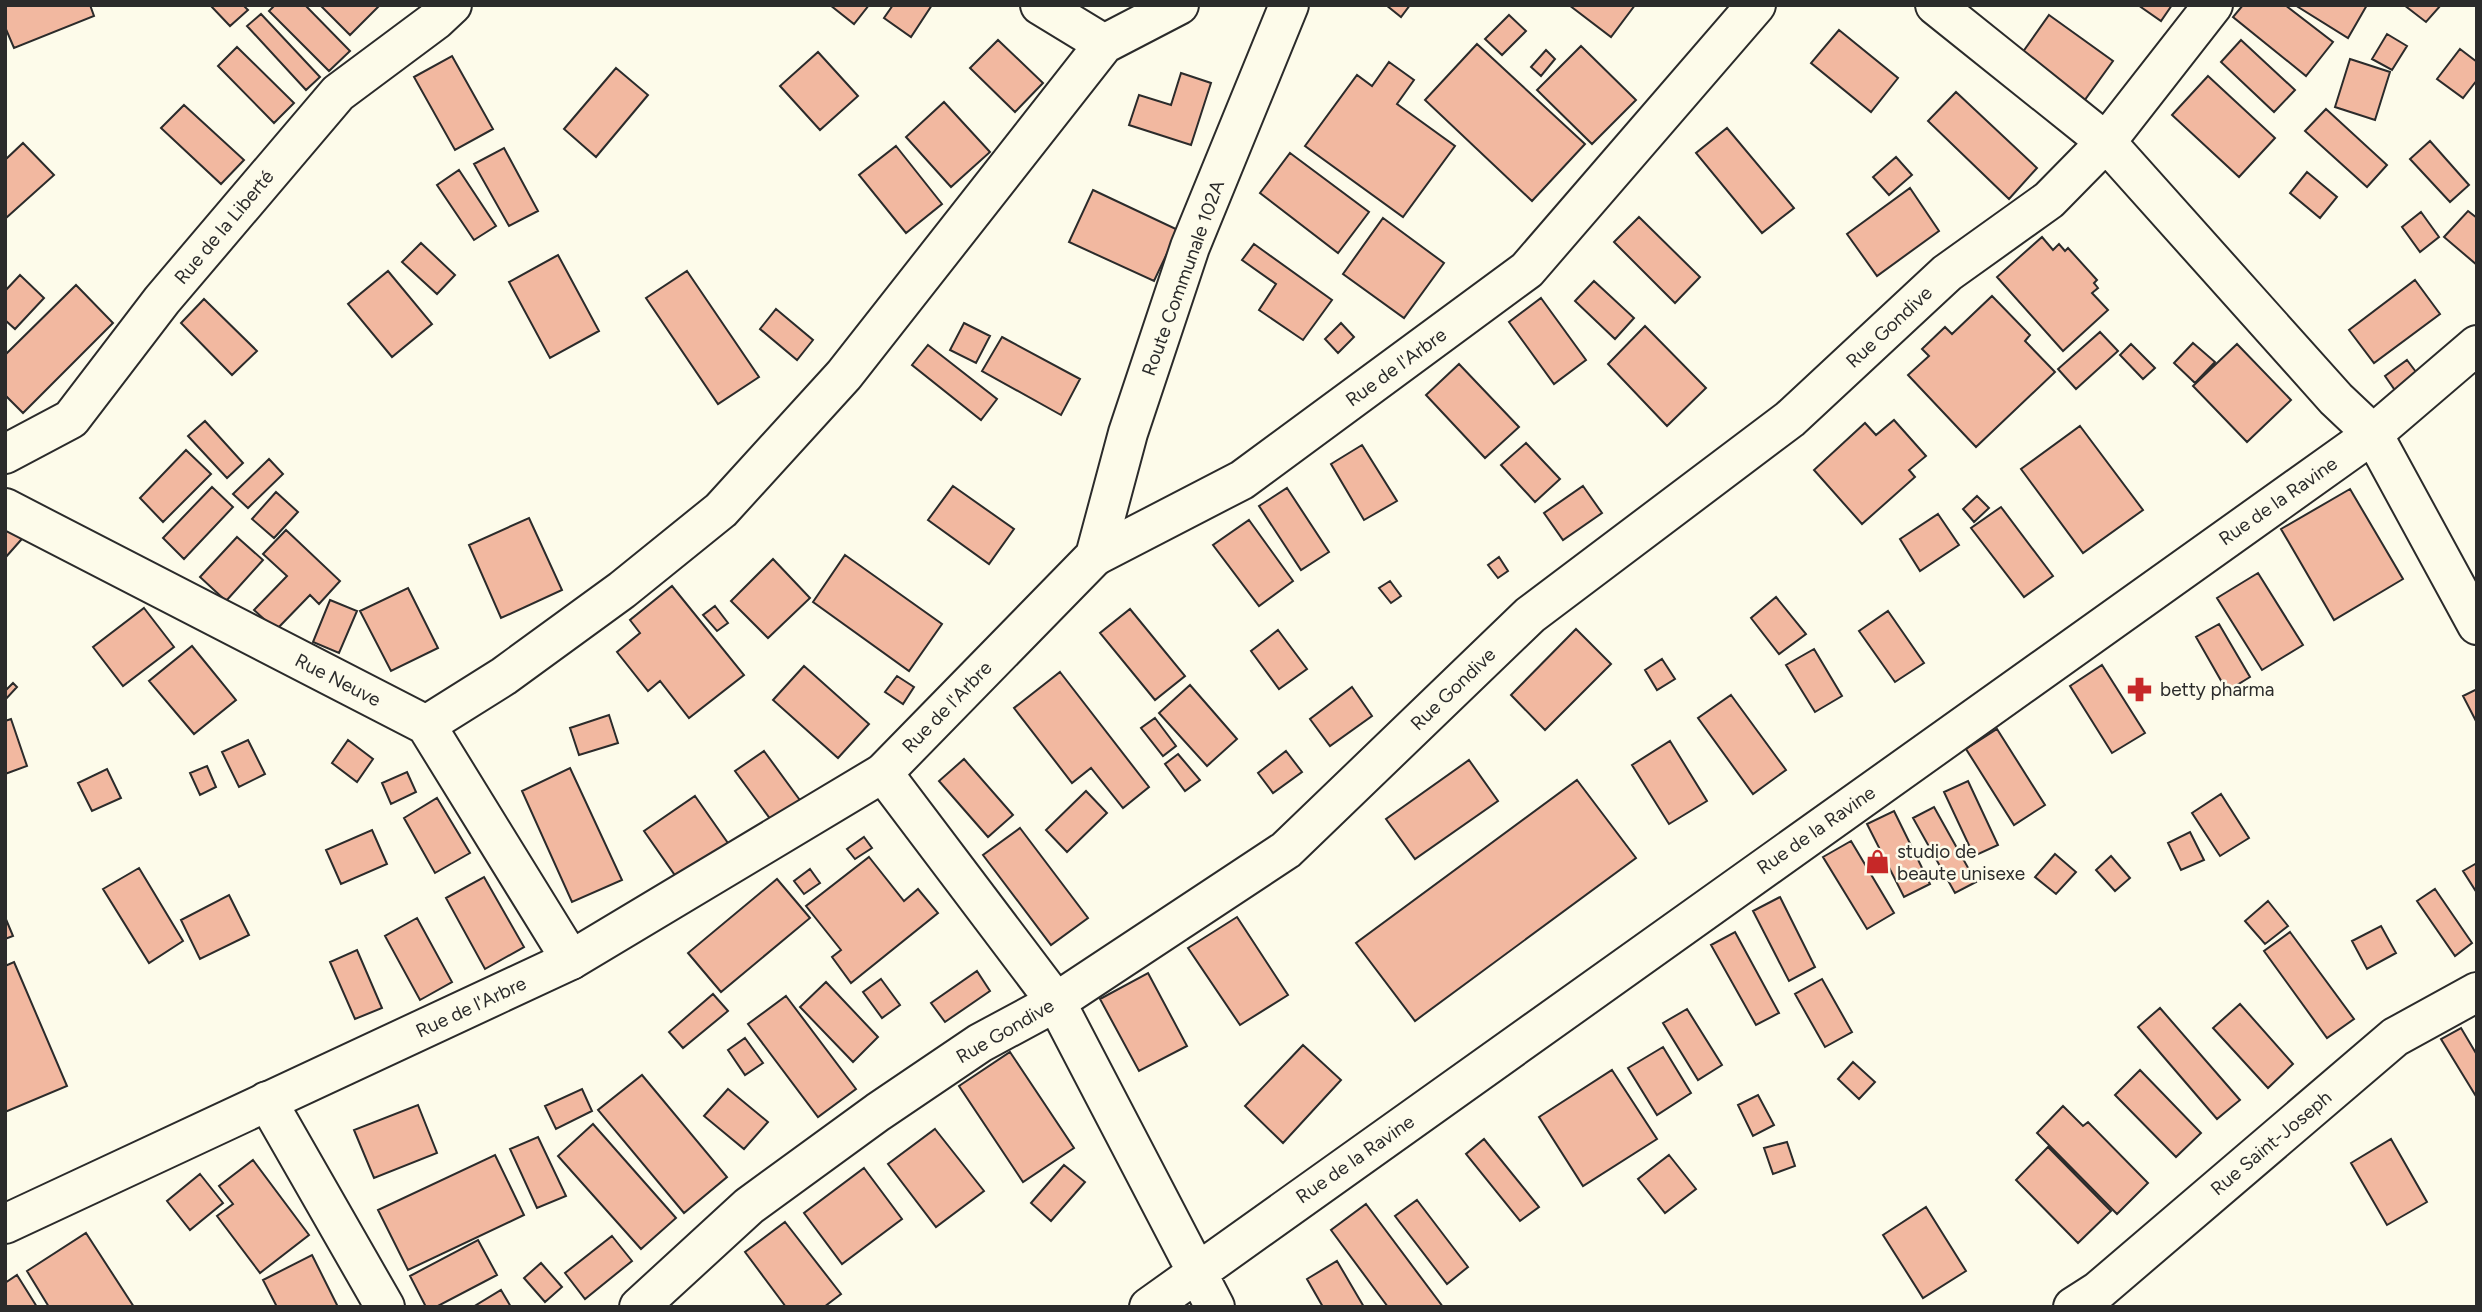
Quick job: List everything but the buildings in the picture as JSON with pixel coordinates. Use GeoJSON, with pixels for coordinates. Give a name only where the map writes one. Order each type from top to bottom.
{"type":"FeatureCollection","features":[{"type":"Feature","properties":{"kind":"street"},"geometry":{"type":"LineString","coordinates":[[1040,5],[1104,44]]}},
{"type":"Feature","properties":{"kind":"street"},"geometry":{"type":"LineString","coordinates":[[571,960],[426,725],[504,676],[611,598],[721,510],[844,375],[1104,44],[1179,5]]}},
{"type":"Feature","properties":{"kind":"street","name":"Route Communale 102A"},"geometry":{"type":"LineString","coordinates":[[1095,556],[1129,433],[1190,247],[1289,5]]}},
{"type":"Feature","properties":{"kind":"street","name":"Rue de l'Arbre"},"geometry":{"type":"LineString","coordinates":[[5,1223],[571,960],[883,773],[1095,556],[1241,480],[1527,270],[1755,5]]}},
{"type":"Feature","properties":{"kind":"street"},"geometry":{"type":"LineString","coordinates":[[1935,5],[2106,142],[2336,399],[2373,434],[2477,625]]}},
{"type":"Feature","properties":{"kind":"street","name":"Rue Gondive"},"geometry":{"type":"LineString","coordinates":[[639,1307],[749,1206],[878,1112],[980,1043],[1056,1002],[1286,850],[1530,615],[1790,419],[1947,273],[2049,200],[2106,142],[2213,5]]}},
{"type":"Feature","properties":{"kind":"street","name":"Rue de la Liberté"},"geometry":{"type":"LineString","coordinates":[[5,454],[71,419],[162,300],[338,93],[437,10]]}},
{"type":"Feature","properties":{"kind":"street","name":"Rue de la Ravine"},"geometry":{"type":"LineString","coordinates":[[1149,1307],[2373,434],[2477,345]]}},
{"type":"Feature","properties":{"kind":"street","name":"Rue Neuve"},"geometry":{"type":"LineString","coordinates":[[5,508],[426,725]]}},
{"type":"Feature","properties":{"kind":"street"},"geometry":{"type":"LineString","coordinates":[[883,773],[1056,1002],[1215,1307]]}},
{"type":"Feature","properties":{"kind":"street","name":"Rue Saint-Joseph"},"geometry":{"type":"LineString","coordinates":[[2094,1301],[2395,1037],[2477,992]]}},
{"type":"Feature","properties":{"kind":"street"},"geometry":{"type":"LineString","coordinates":[[267,1101],[385,1307]]}},
{"type":"Feature","properties":{"kind":"place","name":"betty pharma"},"geometry":{"type":"Point","coordinates":[2140,689]}},
{"type":"Feature","properties":{"kind":"place","name":"studio de beaute unisexe"},"geometry":{"type":"Point","coordinates":[1877,862]}}]}
